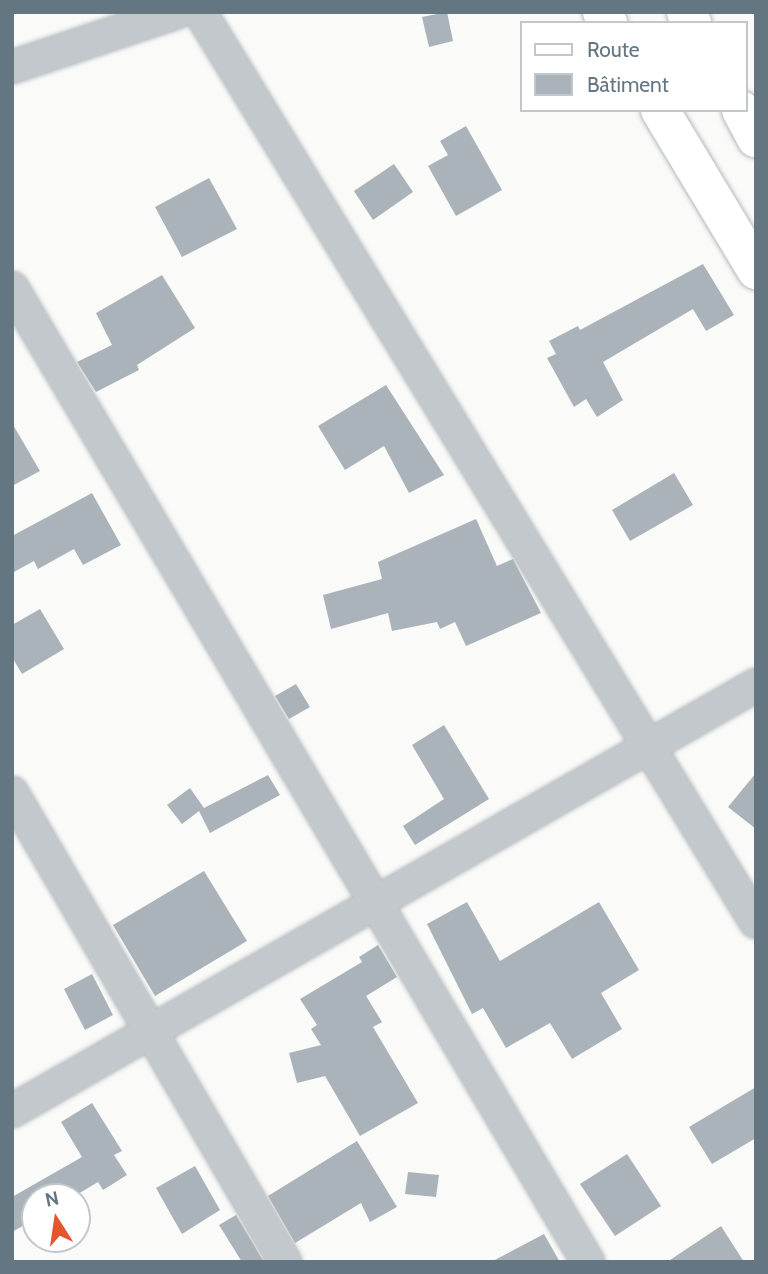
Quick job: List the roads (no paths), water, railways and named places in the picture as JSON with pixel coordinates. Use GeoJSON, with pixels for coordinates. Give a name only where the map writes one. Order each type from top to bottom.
{"type":"FeatureCollection","features":[{"type":"Feature","properties":{"kind":"main road"},"geometry":{"type":"LineString","coordinates":[[661,112],[756,270]]}},
{"type":"Feature","properties":{"kind":"main road"},"geometry":{"type":"LineString","coordinates":[[742,112],[756,138]]}},
{"type":"Feature","properties":{"kind":"street"},"geometry":{"type":"LineString","coordinates":[[12,67],[177,12]]}},
{"type":"Feature","properties":{"kind":"street"},"geometry":{"type":"LineString","coordinates":[[200,12],[646,747],[756,922]]}},
{"type":"Feature","properties":{"kind":"street"},"geometry":{"type":"LineString","coordinates":[[12,288],[379,903],[588,1262]]}},
{"type":"Feature","properties":{"kind":"street"},"geometry":{"type":"LineString","coordinates":[[12,1111],[756,685]]}},
{"type":"Feature","properties":{"kind":"street"},"geometry":{"type":"LineString","coordinates":[[12,793],[154,1029],[285,1262]]}}]}
